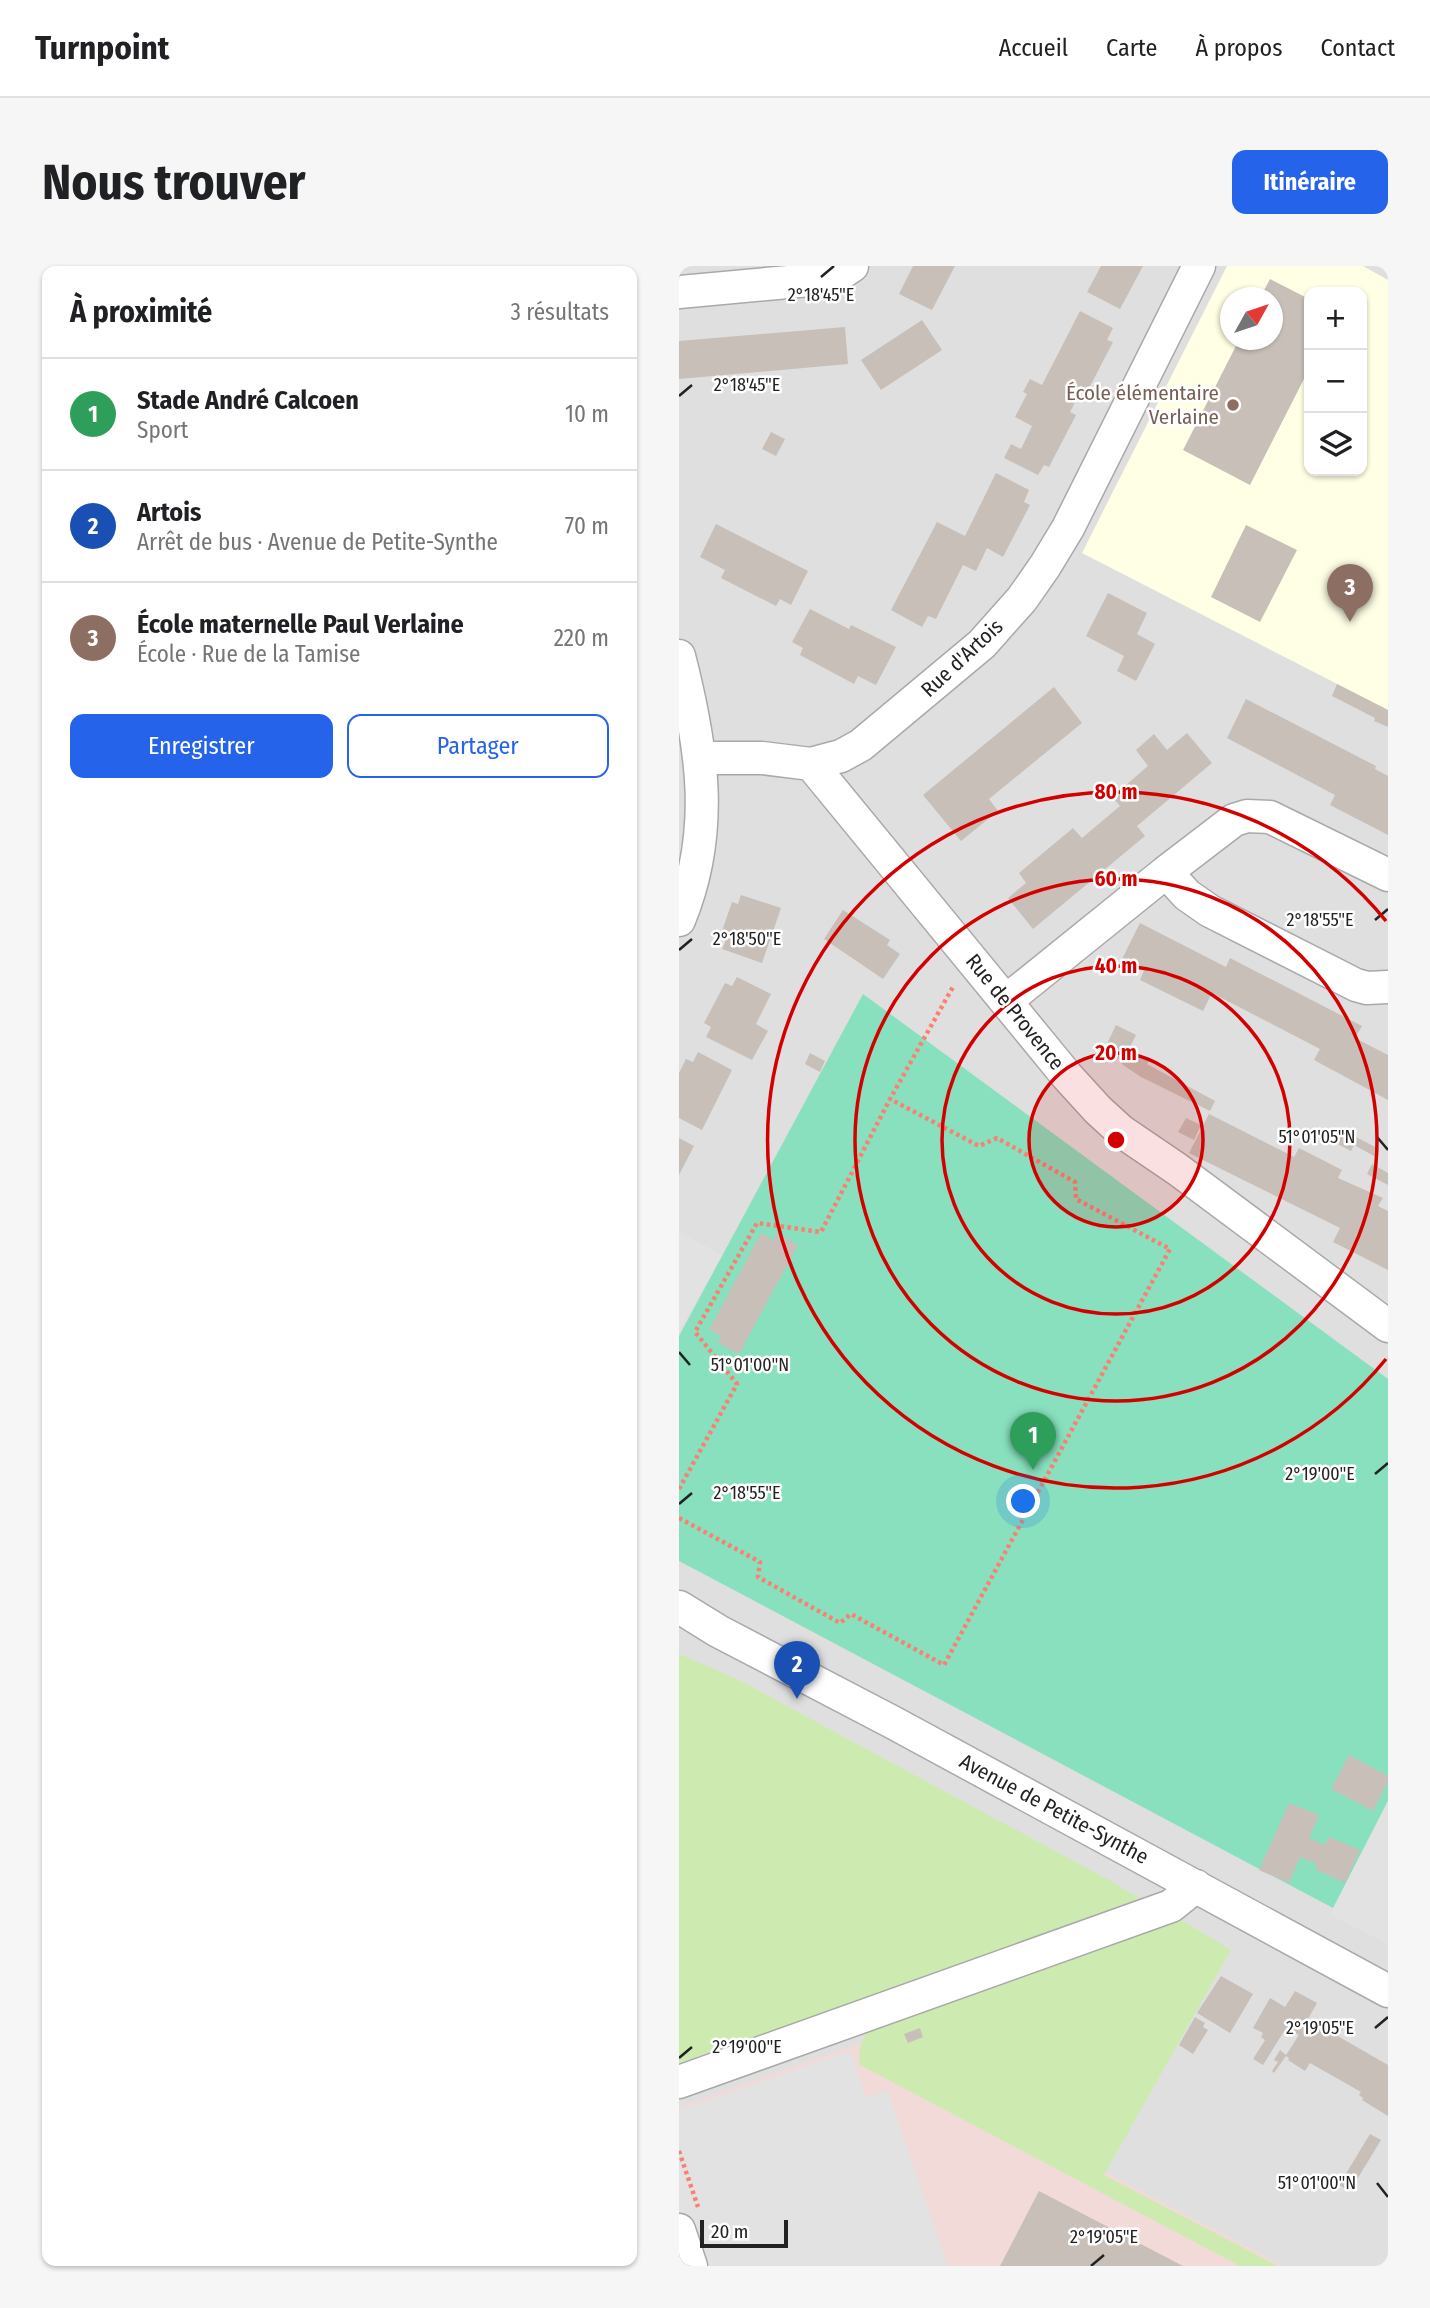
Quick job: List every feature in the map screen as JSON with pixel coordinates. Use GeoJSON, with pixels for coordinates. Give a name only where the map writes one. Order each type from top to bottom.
{"type":"FeatureCollection","features":[{"type":"Feature","properties":{"kind":"street"},"geometry":{"type":"LineString","coordinates":[[679,292],[711,278],[821,279],[840,274],[852,266]]}},
{"type":"Feature","properties":{"kind":"street","name":"Rue d'Artois"},"geometry":{"type":"LineString","coordinates":[[701,758],[762,758],[811,764],[841,756],[870,738],[967,659],[1021,599],[1068,528],[1199,266]]}},
{"type":"Feature","properties":{"kind":"street"},"geometry":{"type":"LineString","coordinates":[[679,656],[701,758],[702,818],[697,862],[682,902]]}},
{"type":"Feature","properties":{"kind":"street","name":"Rue de Provence"},"geometry":{"type":"LineString","coordinates":[[811,764],[1067,1076],[1098,1110],[1121,1131],[1177,1169],[1388,1326]]}},
{"type":"Feature","properties":{"kind":"street"},"geometry":{"type":"LineString","coordinates":[[1006,1001],[1224,825],[1247,816],[1258,815],[1282,822],[1388,876]]}},
{"type":"Feature","properties":{"kind":"street"},"geometry":{"type":"LineString","coordinates":[[1166,872],[1187,895],[1210,911],[1356,985],[1388,988]]}},
{"type":"Feature","properties":{"kind":"street","name":"Avenue de Petite-Synthe"},"geometry":{"type":"LineString","coordinates":[[679,1607],[718,1631],[918,1736],[1388,1991]]}},
{"type":"Feature","properties":{"kind":"street","name":"Avenue de Petite-Synthe"},"geometry":{"type":"LineString","coordinates":[[679,1618],[718,1631]]}},
{"type":"Feature","properties":{"kind":"street"},"geometry":{"type":"LineString","coordinates":[[679,2082],[1171,1906],[1196,1886]]}},
{"type":"Feature","properties":{"kind":"street"},"geometry":{"type":"LineString","coordinates":[[679,2230],[691,2266]]}},
{"type":"Feature","properties":{"kind":"path"},"geometry":{"type":"LineString","coordinates":[[679,1489],[737,1384],[695,1332],[757,1223],[821,1232],[890,1099],[970,957]]}},
{"type":"Feature","properties":{"kind":"path"},"geometry":{"type":"LineString","coordinates":[[679,1518],[760,1562],[758,1577],[839,1623],[851,1614],[944,1665],[1170,1249],[1076,1199],[1075,1182],[996,1138],[979,1146],[890,1099]]}},
{"type":"Feature","properties":{"kind":"shaded area"},"geometry":{"type":"Polygon","coordinates":[[[679,266],[1388,266],[1388,2266],[679,2266],[679,266]]]}},
{"type":"Feature","properties":{"kind":"shaded area","name":"École élémentaire Verlaine"},"geometry":{"type":"Polygon","coordinates":[[[1227,266],[1363,266],[1388,280],[1388,710],[1082,553],[1227,266]]]}},
{"type":"Feature","properties":{"kind":"shaded area"},"geometry":{"type":"Polygon","coordinates":[[[679,1232],[722,1255],[679,1332],[679,1232]]]}},
{"type":"Feature","properties":{"kind":"shaded area"},"geometry":{"type":"Polygon","coordinates":[[[1388,1801],[1388,1944],[1330,1915],[1388,1801]]]}},
{"type":"Feature","properties":{"kind":"shaded area"},"geometry":{"type":"Polygon","coordinates":[[[860,2043],[1284,2266],[679,2266],[679,2107],[860,2043]]]}},
{"type":"Feature","properties":{"kind":"shaded area"},"geometry":{"type":"Polygon","coordinates":[[[850,2051],[866,2097],[887,2090],[948,2266],[679,2266],[679,2110],[850,2051]]]}},
{"type":"Feature","properties":{"kind":"green space"},"geometry":{"type":"Polygon","coordinates":[[[863,994],[1388,1379],[1388,1801],[1333,1908],[679,1561],[679,1336],[863,994]]]}},
{"type":"Feature","properties":{"kind":"green space"},"geometry":{"type":"Polygon","coordinates":[[[679,1654],[737,1679],[1148,1903],[679,2063],[679,1654]]]}},
{"type":"Feature","properties":{"kind":"green space"},"geometry":{"type":"Polygon","coordinates":[[[1175,1916],[1231,1950],[1104,2175],[1278,2266],[1240,2266],[860,2065],[861,2045],[871,2027],[1175,1916]]]}},
{"type":"Feature","properties":{"kind":"building"},"geometry":{"type":"Polygon","coordinates":[[[913,266],[955,266],[932,310],[899,294],[913,266]]]}},
{"type":"Feature","properties":{"kind":"building"},"geometry":{"type":"Polygon","coordinates":[[[1101,266],[1143,266],[1120,309],[1087,292],[1101,266]]]}},
{"type":"Feature","properties":{"kind":"building"},"geometry":{"type":"Polygon","coordinates":[[[1270,279],[1304,296],[1304,379],[1250,485],[1183,450],[1234,350],[1283,350],[1283,287],[1266,287],[1270,279]]]}},
{"type":"Feature","properties":{"kind":"building"},"geometry":{"type":"Polygon","coordinates":[[[1080,311],[1113,328],[1107,340],[1113,342],[1086,394],[1081,391],[1070,412],[1076,415],[1049,467],[1044,465],[1038,475],[1004,458],[1011,444],[1021,449],[1032,426],[1015,417],[1027,394],[1023,392],[1030,379],[1042,385],[1080,311]]]}},
{"type":"Feature","properties":{"kind":"building"},"geometry":{"type":"Polygon","coordinates":[[[922,320],[942,350],[881,390],[861,360],[922,320]]]}},
{"type":"Feature","properties":{"kind":"building"},"geometry":{"type":"Polygon","coordinates":[[[845,327],[848,364],[679,379],[679,341],[845,327]]]}},
{"type":"Feature","properties":{"kind":"building"},"geometry":{"type":"Polygon","coordinates":[[[771,432],[785,439],[776,456],[762,449],[771,432]]]}},
{"type":"Feature","properties":{"kind":"building"},"geometry":{"type":"Polygon","coordinates":[[[996,473],[1029,490],[1024,502],[1030,505],[1003,557],[987,548],[976,571],[963,565],[936,619],[928,616],[922,627],[891,610],[937,522],[965,536],[996,473]]]}},
{"type":"Feature","properties":{"kind":"building"},"geometry":{"type":"Polygon","coordinates":[[[716,524],[808,571],[791,605],[780,599],[776,606],[721,578],[725,570],[700,557],[716,524]]]}},
{"type":"Feature","properties":{"kind":"building"},"geometry":{"type":"Polygon","coordinates":[[[1246,525],[1297,550],[1260,622],[1211,597],[1246,525]]]}},
{"type":"Feature","properties":{"kind":"building"},"geometry":{"type":"Polygon","coordinates":[[[1108,593],[1147,613],[1137,634],[1155,644],[1136,681],[1117,671],[1124,656],[1086,636],[1108,593]]]}},
{"type":"Feature","properties":{"kind":"building"},"geometry":{"type":"Polygon","coordinates":[[[810,609],[849,629],[851,625],[896,647],[876,685],[858,676],[854,684],[800,655],[803,648],[792,642],[810,609]]]}},
{"type":"Feature","properties":{"kind":"building"},"geometry":{"type":"Polygon","coordinates":[[[1337,684],[1388,710],[1388,727],[1332,696],[1337,684]]]}},
{"type":"Feature","properties":{"kind":"building"},"geometry":{"type":"Polygon","coordinates":[[[1054,687],[1082,723],[989,799],[998,811],[961,841],[923,795],[1054,687]]]}},
{"type":"Feature","properties":{"kind":"building"},"geometry":{"type":"Polygon","coordinates":[[[1246,699],[1376,766],[1375,769],[1388,776],[1388,835],[1330,805],[1335,795],[1227,738],[1246,699]]]}},
{"type":"Feature","properties":{"kind":"building"},"geometry":{"type":"Polygon","coordinates":[[[1187,733],[1212,763],[1137,826],[1145,836],[1033,929],[1008,898],[1026,883],[1019,873],[1073,828],[1082,838],[1120,806],[1112,797],[1148,766],[1136,750],[1154,734],[1167,750],[1187,733]]]}},
{"type":"Feature","properties":{"kind":"building"},"geometry":{"type":"Polygon","coordinates":[[[741,895],[781,908],[762,963],[722,949],[726,940],[720,937],[732,902],[738,904],[741,895]]]}},
{"type":"Feature","properties":{"kind":"building"},"geometry":{"type":"Polygon","coordinates":[[[843,910],[890,940],[887,945],[900,954],[883,979],[824,939],[843,910]]]}},
{"type":"Feature","properties":{"kind":"building"},"geometry":{"type":"Polygon","coordinates":[[[1140,923],[1226,967],[1230,958],[1362,1026],[1355,1038],[1388,1055],[1388,1100],[1314,1060],[1320,1049],[1212,993],[1203,1011],[1140,980],[1144,970],[1122,959],[1140,923]]]}},
{"type":"Feature","properties":{"kind":"building"},"geometry":{"type":"Polygon","coordinates":[[[737,977],[771,994],[756,1024],[768,1031],[752,1060],[706,1037],[711,1027],[704,1023],[725,983],[732,986],[737,977]]]}},
{"type":"Feature","properties":{"kind":"building"},"geometry":{"type":"Polygon","coordinates":[[[1116,1025],[1136,1035],[1129,1049],[1150,1060],[1147,1064],[1215,1101],[1210,1111],[1141,1077],[1123,1065],[1107,1044],[1116,1025]]]}},
{"type":"Feature","properties":{"kind":"building"},"geometry":{"type":"Polygon","coordinates":[[[698,1052],[732,1070],[702,1130],[679,1118],[679,1073],[686,1059],[693,1062],[698,1052]]]}},
{"type":"Feature","properties":{"kind":"building"},"geometry":{"type":"Polygon","coordinates":[[[810,1053],[825,1061],[820,1072],[805,1064],[810,1053]]]}},
{"type":"Feature","properties":{"kind":"building"},"geometry":{"type":"Polygon","coordinates":[[[1209,1114],[1294,1157],[1299,1148],[1342,1170],[1338,1178],[1383,1198],[1378,1206],[1388,1211],[1388,1270],[1333,1242],[1340,1228],[1189,1153],[1209,1114]]]}},
{"type":"Feature","properties":{"kind":"building"},"geometry":{"type":"Polygon","coordinates":[[[1186,1118],[1201,1125],[1194,1140],[1178,1132],[1186,1118]]]}},
{"type":"Feature","properties":{"kind":"building"},"geometry":{"type":"Polygon","coordinates":[[[1337,1127],[1379,1149],[1376,1157],[1354,1145],[1351,1151],[1330,1140],[1337,1127]]]}},
{"type":"Feature","properties":{"kind":"building"},"geometry":{"type":"Polygon","coordinates":[[[679,1138],[694,1146],[679,1175],[679,1138]]]}},
{"type":"Feature","properties":{"kind":"building"},"geometry":{"type":"Polygon","coordinates":[[[1372,1164],[1388,1173],[1388,1185],[1367,1174],[1372,1164]]]}},
{"type":"Feature","properties":{"kind":"building"},"geometry":{"type":"Polygon","coordinates":[[[761,1233],[773,1240],[777,1233],[798,1245],[739,1354],[718,1343],[721,1336],[709,1330],[761,1233]]]}},
{"type":"Feature","properties":{"kind":"building"},"geometry":{"type":"Polygon","coordinates":[[[1349,1755],[1388,1776],[1388,1782],[1373,1811],[1331,1789],[1349,1755]]]}},
{"type":"Feature","properties":{"kind":"building"},"geometry":{"type":"Polygon","coordinates":[[[1289,1803],[1319,1815],[1309,1838],[1325,1845],[1329,1837],[1360,1850],[1345,1883],[1315,1869],[1317,1864],[1300,1857],[1289,1883],[1259,1870],[1289,1803]]]}},
{"type":"Feature","properties":{"kind":"building"},"geometry":{"type":"Polygon","coordinates":[[[1221,1976],[1253,1994],[1230,2033],[1197,2013],[1221,1976]]]}},
{"type":"Feature","properties":{"kind":"building"},"geometry":{"type":"Polygon","coordinates":[[[1295,1991],[1317,2003],[1308,2019],[1388,2065],[1388,2116],[1362,2100],[1359,2095],[1361,2092],[1310,2063],[1305,2071],[1286,2056],[1274,2073],[1272,2071],[1278,2062],[1274,2060],[1280,2050],[1286,2055],[1299,2035],[1286,2028],[1263,2065],[1253,2059],[1265,2040],[1261,2037],[1263,2033],[1253,2028],[1270,1998],[1285,2007],[1295,1991]]]}},
{"type":"Feature","properties":{"kind":"building"},"geometry":{"type":"Polygon","coordinates":[[[1195,2017],[1205,2023],[1203,2027],[1208,2030],[1193,2054],[1179,2045],[1195,2017]]]}},
{"type":"Feature","properties":{"kind":"building"},"geometry":{"type":"Polygon","coordinates":[[[920,2028],[923,2037],[908,2043],[904,2034],[920,2028]]]}},
{"type":"Feature","properties":{"kind":"building"},"geometry":{"type":"Polygon","coordinates":[[[1370,2134],[1381,2140],[1350,2191],[1339,2185],[1370,2134]]]}},
{"type":"Feature","properties":{"kind":"building"},"geometry":{"type":"Polygon","coordinates":[[[1039,2191],[1183,2266],[1000,2266],[1039,2191]]]}},
{"type":"Feature","properties":{"kind":"place","name":"École élémentaire Verlaine"},"geometry":{"type":"Point","coordinates":[1233,405]}},
{"type":"Feature","properties":{"kind":"place","name":"École maternelle Paul Verlaine"},"geometry":{"type":"Point","coordinates":[1350,622]}},
{"type":"Feature","properties":{"kind":"place","name":"Stade André Calcoen"},"geometry":{"type":"Point","coordinates":[1033,1470]}},
{"type":"Feature","properties":{"kind":"place","name":"Artois"},"geometry":{"type":"Point","coordinates":[797,1699]}}]}
